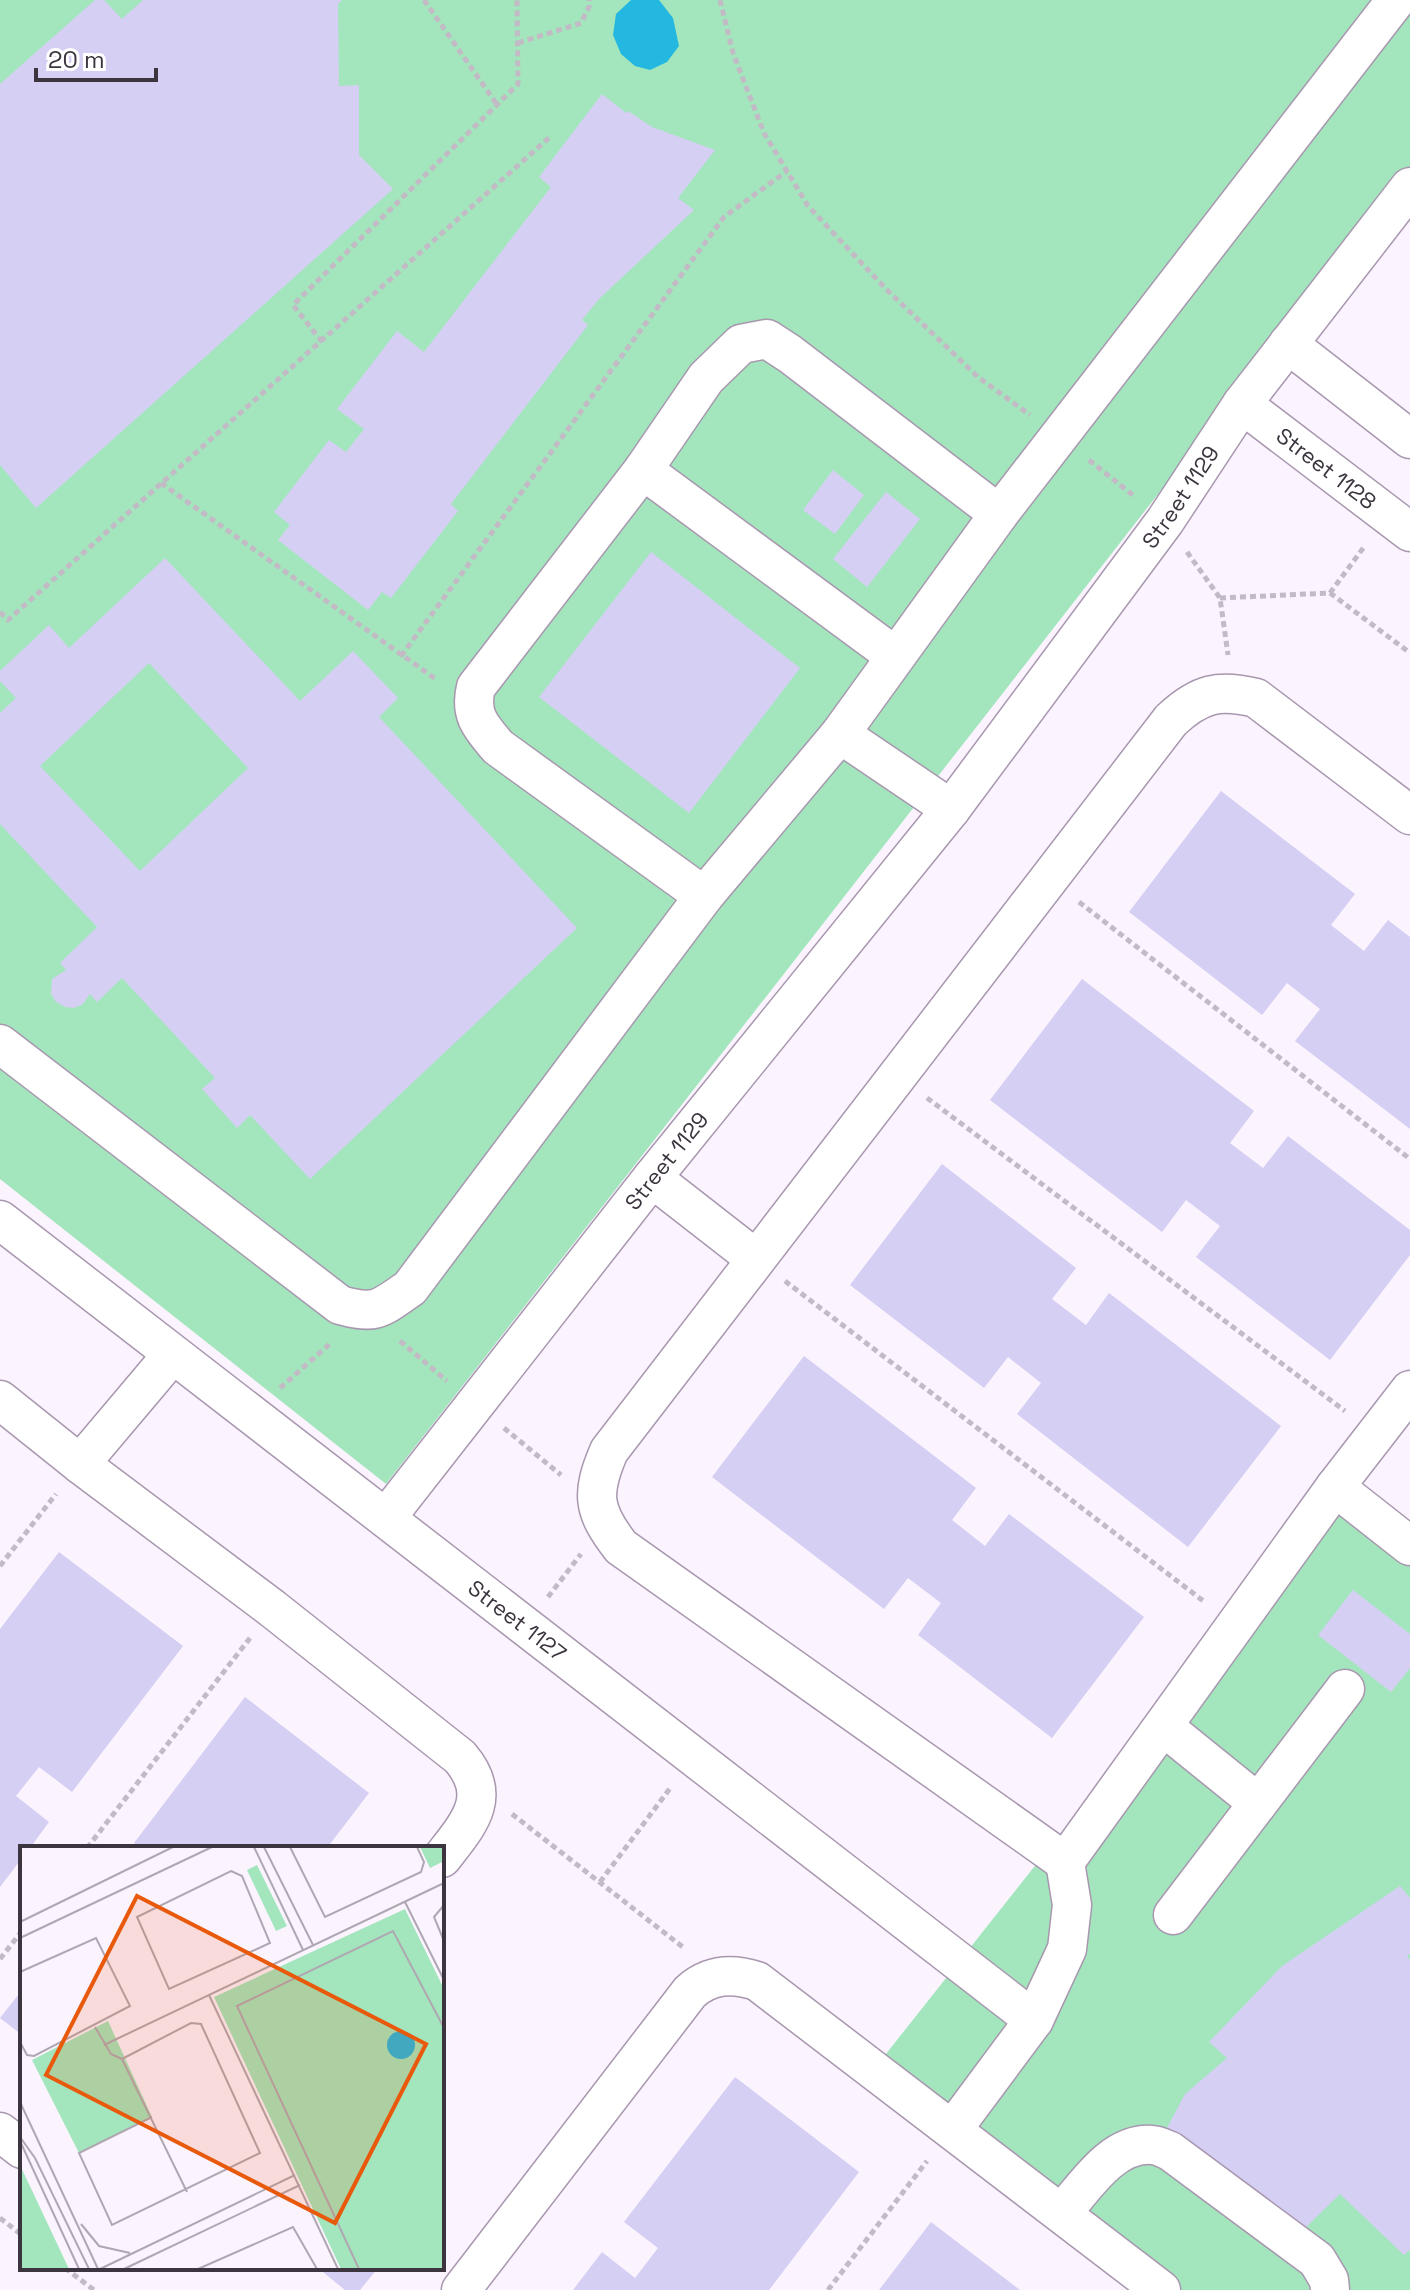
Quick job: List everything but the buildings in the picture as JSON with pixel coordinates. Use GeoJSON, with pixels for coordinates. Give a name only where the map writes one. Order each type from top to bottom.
{"type":"FeatureCollection","features":[{"type":"Feature","properties":{"kind":"street"},"geometry":{"type":"LineString","coordinates":[[0,1044],[340,1305],[366,1312],[410,1288],[704,896],[840,734],[999,514],[1396,0]]}},
{"type":"Feature","properties":{"kind":"street","name":"Street 1129"},"geometry":{"type":"LineString","coordinates":[[386,1518],[652,1178],[951,809],[1165,521],[1242,404],[1410,187]]}},
{"type":"Feature","properties":{"kind":"street"},"geometry":{"type":"LineString","coordinates":[[704,896],[498,747],[483,730],[472,703],[476,687],[643,470],[706,378],[741,344],[767,339],[999,514]]}},
{"type":"Feature","properties":{"kind":"street"},"geometry":{"type":"LineString","coordinates":[[1288,344],[1410,439]]}},
{"type":"Feature","properties":{"kind":"street","name":"Street 1128"},"geometry":{"type":"LineString","coordinates":[[1242,404],[1399,524]]}},
{"type":"Feature","properties":{"kind":"street"},"geometry":{"type":"LineString","coordinates":[[643,470],[895,656]]}},
{"type":"Feature","properties":{"kind":"street"},"geometry":{"type":"LineString","coordinates":[[953,2129],[1034,2020],[1067,1949],[1072,1905],[1065,1862],[621,1547],[605,1526],[596,1503],[598,1478],[609,1451],[1171,720],[1188,704],[1210,694],[1234,693],[1256,698],[1410,815]]}},
{"type":"Feature","properties":{"kind":"street"},"geometry":{"type":"LineString","coordinates":[[840,734],[951,809]]}},
{"type":"Feature","properties":{"kind":"street"},"geometry":{"type":"LineString","coordinates":[[652,1178],[756,1259]]}},
{"type":"Feature","properties":{"kind":"street","name":"Street 1127"},"geometry":{"type":"LineString","coordinates":[[0,1220],[1034,2020]]}},
{"type":"Feature","properties":{"kind":"street"},"geometry":{"type":"LineString","coordinates":[[80,1464],[172,1355]]}},
{"type":"Feature","properties":{"kind":"street"},"geometry":{"type":"LineString","coordinates":[[1065,1862],[1335,1487],[1410,1390]]}},
{"type":"Feature","properties":{"kind":"street"},"geometry":{"type":"LineString","coordinates":[[0,1400],[460,1757],[472,1772],[478,1787],[470,1819],[444,1855]]}},
{"type":"Feature","properties":{"kind":"street"},"geometry":{"type":"LineString","coordinates":[[1335,1487],[1410,1546]]}},
{"type":"Feature","properties":{"kind":"street"},"geometry":{"type":"LineString","coordinates":[[1173,1915],[1345,1689]]}},
{"type":"Feature","properties":{"kind":"street"},"geometry":{"type":"LineString","coordinates":[[1164,1727],[1258,1803]]}},
{"type":"Feature","properties":{"kind":"street"},"geometry":{"type":"LineString","coordinates":[[461,2290],[690,1992],[708,1979],[720,1976],[757,1981],[1161,2290]]}},
{"type":"Feature","properties":{"kind":"street"},"geometry":{"type":"LineString","coordinates":[[0,2132],[20,2147]]}},
{"type":"Feature","properties":{"kind":"street"},"geometry":{"type":"LineString","coordinates":[[1062,2213],[1108,2161],[1130,2148],[1153,2145],[1170,2151],[1317,2260],[1329,2280],[1330,2290]]}},
{"type":"Feature","properties":{"kind":"path"},"geometry":{"type":"LineString","coordinates":[[424,0],[498,106]]}},
{"type":"Feature","properties":{"kind":"path"},"geometry":{"type":"LineString","coordinates":[[322,342],[293,305],[518,84],[517,0]]}},
{"type":"Feature","properties":{"kind":"path"},"geometry":{"type":"LineString","coordinates":[[518,43],[581,23],[589,0]]}},
{"type":"Feature","properties":{"kind":"path"},"geometry":{"type":"LineString","coordinates":[[720,0],[733,53],[764,133],[808,206],[886,289],[978,377],[1059,436],[1165,521],[1220,598],[1234,693]]}},
{"type":"Feature","properties":{"kind":"path"},"geometry":{"type":"LineString","coordinates":[[0,612],[8,620],[551,136]]}},
{"type":"Feature","properties":{"kind":"path"},"geometry":{"type":"LineString","coordinates":[[401,656],[724,217],[787,171]]}},
{"type":"Feature","properties":{"kind":"path"},"geometry":{"type":"LineString","coordinates":[[161,483],[401,656],[472,703]]}},
{"type":"Feature","properties":{"kind":"path"},"geometry":{"type":"LineString","coordinates":[[1330,593],[1399,524]]}},
{"type":"Feature","properties":{"kind":"path"},"geometry":{"type":"LineString","coordinates":[[1220,598],[1330,593],[1410,653]]}},
{"type":"Feature","properties":{"kind":"path"},"geometry":{"type":"LineString","coordinates":[[1049,879],[1410,1159]]}},
{"type":"Feature","properties":{"kind":"path"},"geometry":{"type":"LineString","coordinates":[[897,1076],[1376,1434]]}},
{"type":"Feature","properties":{"kind":"path"},"geometry":{"type":"LineString","coordinates":[[756,1259],[1236,1625]]}},
{"type":"Feature","properties":{"kind":"path"},"geometry":{"type":"LineString","coordinates":[[250,1414],[366,1312]]}},
{"type":"Feature","properties":{"kind":"path"},"geometry":{"type":"LineString","coordinates":[[0,1566],[80,1464]]}},
{"type":"Feature","properties":{"kind":"path"},"geometry":{"type":"LineString","coordinates":[[525,1626],[605,1526]]}},
{"type":"Feature","properties":{"kind":"path"},"geometry":{"type":"LineString","coordinates":[[89,1846],[273,1609]]}},
{"type":"Feature","properties":{"kind":"path"},"geometry":{"type":"LineString","coordinates":[[600,1882],[694,1757]]}},
{"type":"Feature","properties":{"kind":"path"},"geometry":{"type":"LineString","coordinates":[[478,1787],[720,1976]]}},
{"type":"Feature","properties":{"kind":"path"},"geometry":{"type":"LineString","coordinates":[[0,1959],[20,1934]]}},
{"type":"Feature","properties":{"kind":"path"},"geometry":{"type":"LineString","coordinates":[[828,2290],[953,2129]]}},
{"type":"Feature","properties":{"kind":"path"},"geometry":{"type":"LineString","coordinates":[[0,2218],[20,2233]]}},
{"type":"Feature","properties":{"kind":"path"},"geometry":{"type":"LineString","coordinates":[[68,2270],[94,2290]]}},
{"type":"Feature","properties":{"kind":"green space"},"geometry":{"type":"Polygon","coordinates":[[[0,0],[1410,0],[1410,171],[386,1484],[0,1179],[0,0]]]}},
{"type":"Feature","properties":{"kind":"green space"},"geometry":{"type":"Polygon","coordinates":[[[1335,1487],[1410,1542],[1410,2290],[1176,2290],[874,2069],[1335,1487]]]}},
{"type":"Feature","properties":{"kind":"water"},"geometry":{"type":"Polygon","coordinates":[[[631,0],[659,0],[673,18],[679,46],[667,62],[650,70],[635,66],[621,54],[613,35],[616,14],[631,0]]]}}]}
